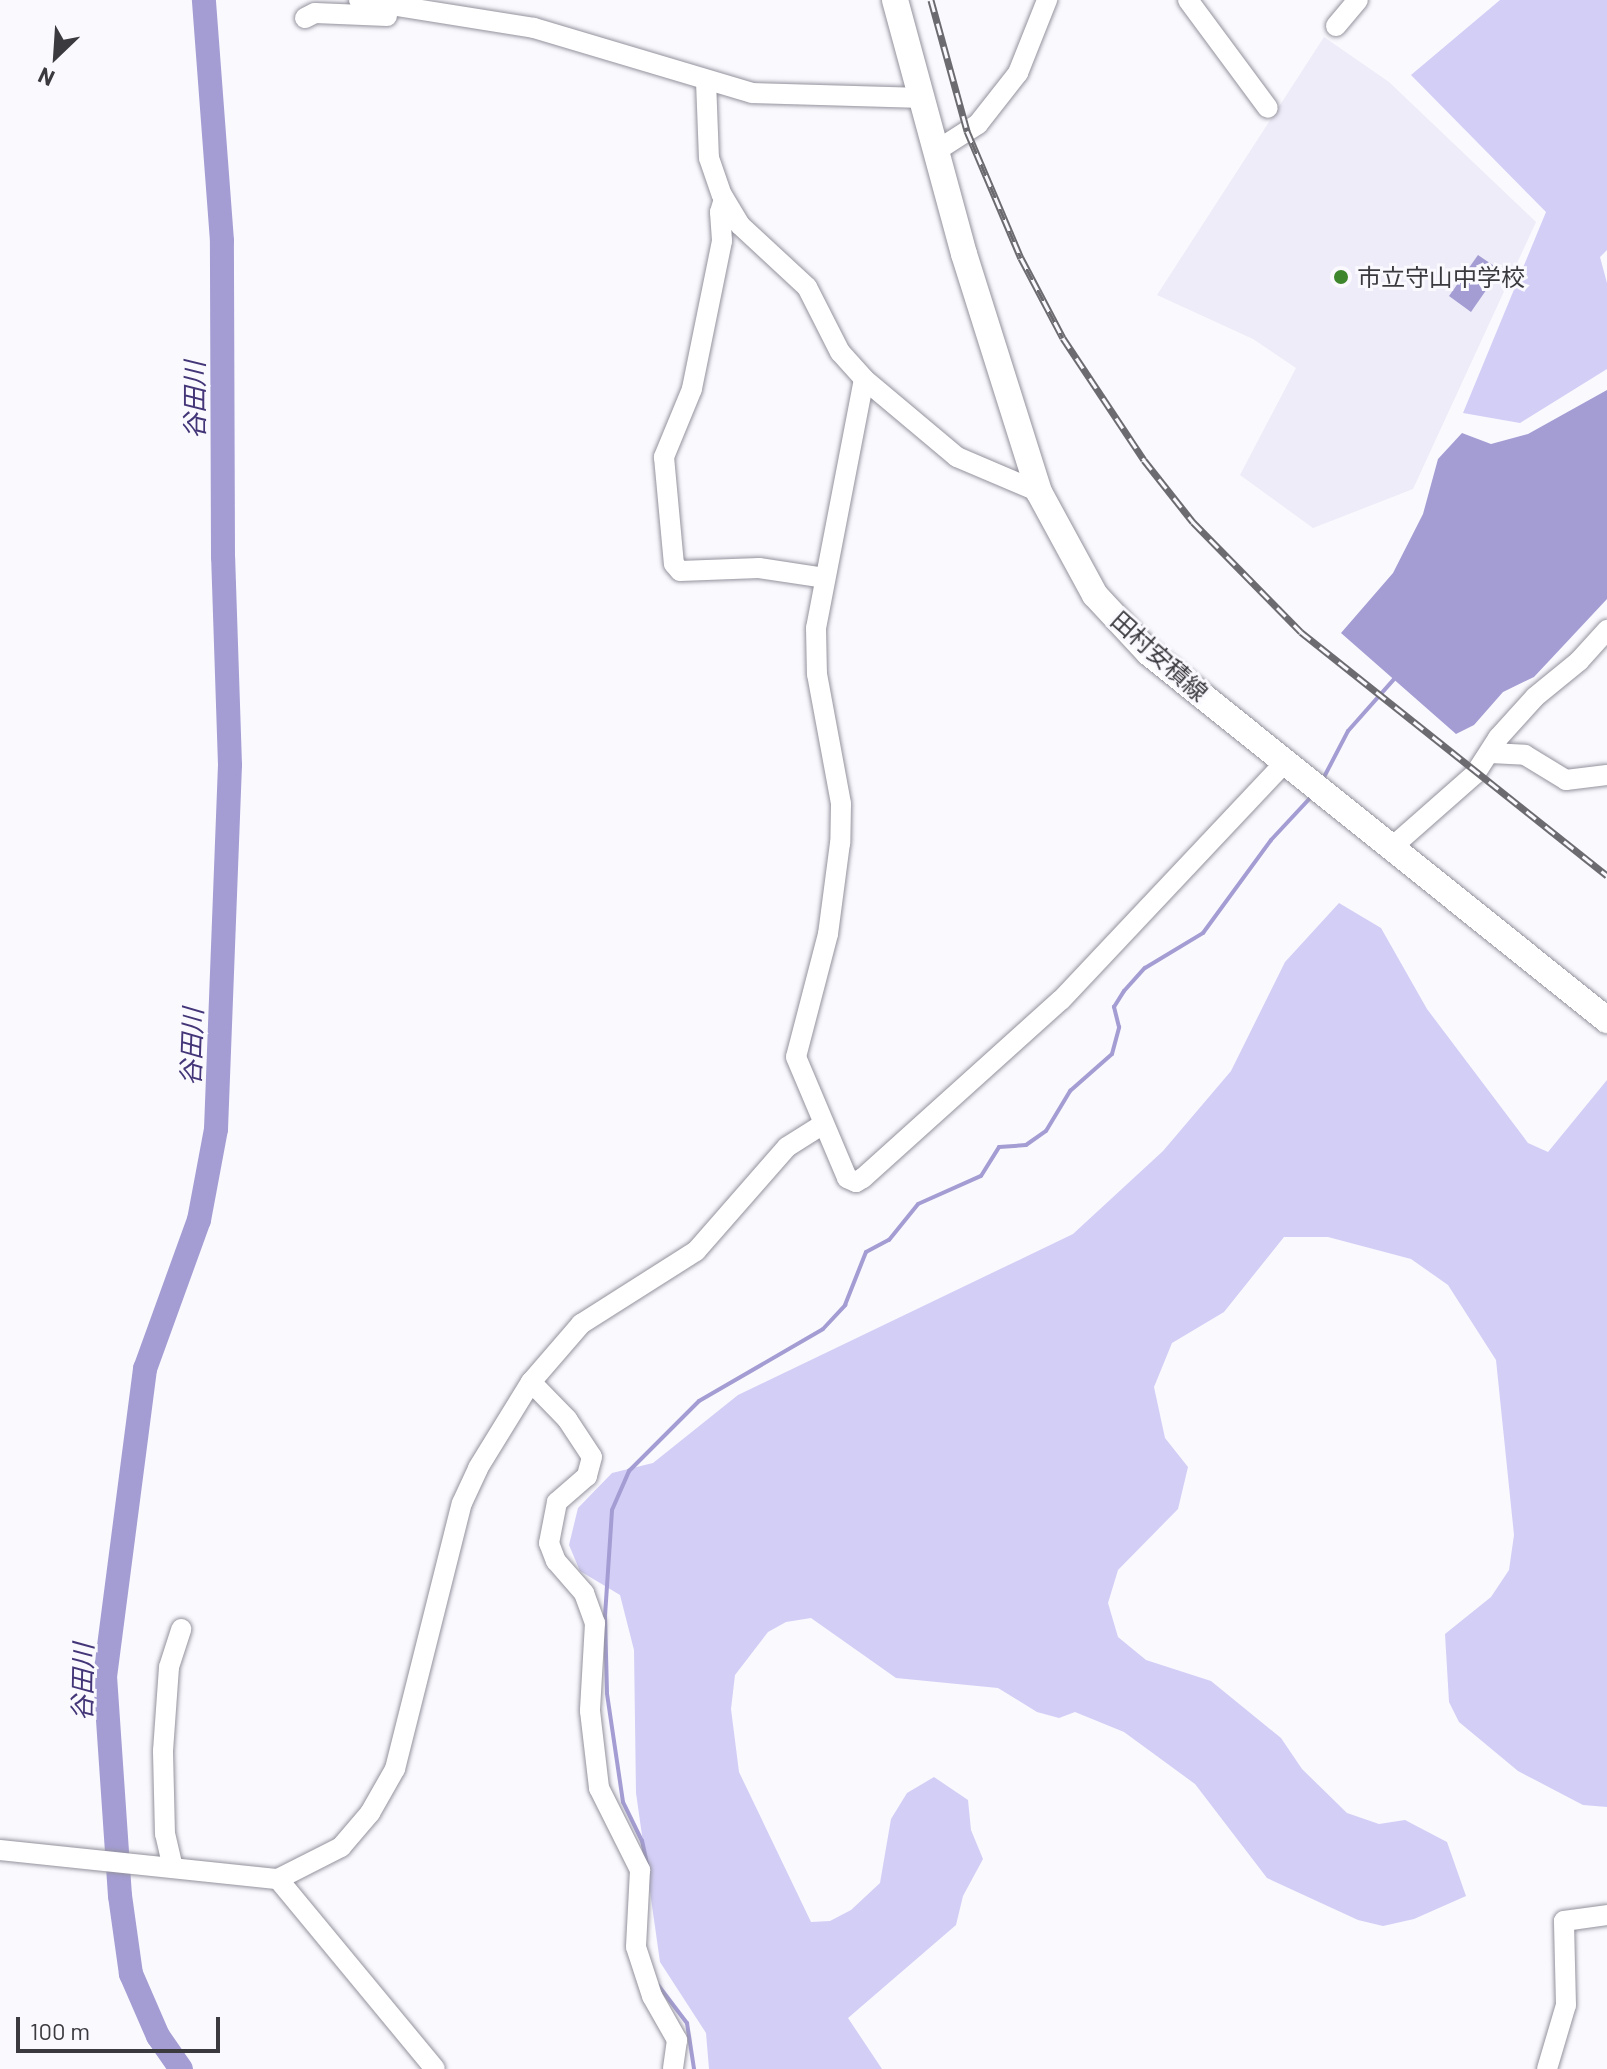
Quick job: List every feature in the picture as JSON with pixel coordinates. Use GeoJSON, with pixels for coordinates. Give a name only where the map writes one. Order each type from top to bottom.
{"type":"FeatureCollection","features":[{"type":"Feature","properties":{"kind":"main road","name":"田村安積線"},"geometry":{"type":"LineString","coordinates":[[895,0],[936,151],[1039,492],[1075,564],[1123,626],[1285,762],[1607,1020]]}},
{"type":"Feature","properties":{"kind":"street"},"geometry":{"type":"LineString","coordinates":[[359,0],[534,28],[706,81],[776,95],[922,98]]}},
{"type":"Feature","properties":{"kind":"street"},"geometry":{"type":"LineString","coordinates":[[936,151],[978,124],[1018,73],[1047,0]]}},
{"type":"Feature","properties":{"kind":"street"},"geometry":{"type":"LineString","coordinates":[[1188,0],[1268,108]]}},
{"type":"Feature","properties":{"kind":"street"},"geometry":{"type":"LineString","coordinates":[[1336,26],[1358,0]]}},
{"type":"Feature","properties":{"kind":"street"},"geometry":{"type":"LineString","coordinates":[[305,18],[333,13],[424,20],[434,11]]}},
{"type":"Feature","properties":{"kind":"street"},"geometry":{"type":"LineString","coordinates":[[706,81],[709,158],[724,199],[740,225],[807,287],[840,352],[864,379],[957,457],[1039,492]]}},
{"type":"Feature","properties":{"kind":"street"},"geometry":{"type":"LineString","coordinates":[[724,199],[720,212],[722,241],[692,389],[664,457],[674,564],[680,571],[759,568],[824,578]]}},
{"type":"Feature","properties":{"kind":"street"},"geometry":{"type":"LineString","coordinates":[[864,379],[824,578],[815,651],[841,804],[840,843],[828,934],[796,1057],[822,1125],[847,1178],[856,1182],[863,1178],[1061,1000],[1285,762]]}},
{"type":"Feature","properties":{"kind":"street"},"geometry":{"type":"LineString","coordinates":[[1391,848],[1475,774],[1535,697],[1579,661],[1607,630]]}},
{"type":"Feature","properties":{"kind":"street"},"geometry":{"type":"LineString","coordinates":[[1490,753],[1525,755],[1566,780],[1607,775]]}},
{"type":"Feature","properties":{"kind":"street"},"geometry":{"type":"LineString","coordinates":[[0,1850],[278,1879],[341,1847],[370,1813],[395,1769],[462,1503],[478,1468],[531,1382],[581,1324],[696,1251],[787,1147],[822,1125]]}},
{"type":"Feature","properties":{"kind":"street"},"geometry":{"type":"LineString","coordinates":[[531,1382],[576,1429],[592,1457],[587,1476],[557,1502],[549,1543],[556,1561],[584,1593],[595,1623],[590,1711],[599,1788],[640,1870],[636,1947],[652,1996],[677,2040],[673,2069]]}},
{"type":"Feature","properties":{"kind":"street"},"geometry":{"type":"LineString","coordinates":[[170,1868],[165,1834],[163,1751],[169,1667],[181,1629]]}},
{"type":"Feature","properties":{"kind":"street"},"geometry":{"type":"LineString","coordinates":[[278,1879],[435,2069]]}},
{"type":"Feature","properties":{"kind":"street"},"geometry":{"type":"LineString","coordinates":[[1547,2069],[1566,2005],[1564,1921],[1607,1915]]}},
{"type":"Feature","properties":{"kind":"shaded area"},"geometry":{"type":"Polygon","coordinates":[[[1500,0],[1607,0],[1607,250],[1600,257],[1607,283],[1607,369],[1520,423],[1463,413],[1546,212],[1411,75],[1500,0]]]}},
{"type":"Feature","properties":{"kind":"shaded area","name":"市立守山中学校"},"geometry":{"type":"Polygon","coordinates":[[[1324,37],[1389,82],[1536,222],[1413,489],[1313,528],[1240,475],[1296,368],[1253,339],[1157,295],[1324,37]]]}},
{"type":"Feature","properties":{"kind":"shaded area"},"geometry":{"type":"Polygon","coordinates":[[[1478,255],[1500,270],[1471,312],[1449,296],[1478,255]]]}},
{"type":"Feature","properties":{"kind":"shaded area"},"geometry":{"type":"Polygon","coordinates":[[[1607,390],[1607,599],[1534,677],[1503,692],[1474,725],[1456,734],[1341,633],[1393,573],[1423,514],[1438,459],[1462,433],[1491,444],[1528,434],[1607,390]]]}},
{"type":"Feature","properties":{"kind":"shaded area"},"geometry":{"type":"Polygon","coordinates":[[[1339,903],[1381,928],[1427,1009],[1528,1143],[1548,1152],[1607,1080],[1607,1807],[1583,1805],[1518,1771],[1459,1722],[1449,1702],[1445,1634],[1491,1597],[1509,1570],[1514,1535],[1496,1360],[1448,1285],[1411,1259],[1328,1237],[1284,1237],[1224,1312],[1172,1343],[1154,1387],[1165,1438],[1188,1467],[1178,1509],[1118,1570],[1108,1603],[1118,1637],[1146,1660],[1211,1681],[1281,1738],[1302,1769],[1347,1813],[1379,1824],[1405,1820],[1447,1842],[1466,1896],[1414,1919],[1383,1926],[1358,1920],[1267,1878],[1195,1784],[1124,1732],[1075,1712],[1059,1718],[1037,1712],[998,1688],[896,1678],[811,1618],[786,1622],[768,1632],[735,1675],[731,1709],[739,1772],[811,1922],[830,1921],[851,1910],[880,1883],[891,1819],[907,1793],[934,1777],[968,1800],[971,1830],[983,1859],[963,1896],[956,1925],[848,2018],[882,2069],[709,2069],[706,2033],[660,1962],[636,1793],[634,1650],[620,1595],[580,1571],[569,1545],[578,1508],[612,1473],[653,1463],[738,1395],[1073,1234],[1163,1151],[1231,1071],[1285,962],[1339,903]]]}},
{"type":"Feature","properties":{"kind":"waterway","name":"谷田川"},"geometry":{"type":"LineString","coordinates":[[181,2069],[158,2036],[131,1974],[120,1896],[105,1677],[145,1369],[199,1220],[216,1129],[230,765],[223,557],[222,241],[204,0]]}},
{"type":"Feature","properties":{"kind":"waterway"},"geometry":{"type":"LineString","coordinates":[[1323,779],[1348,731],[1396,677]]}},
{"type":"Feature","properties":{"kind":"waterway"},"geometry":{"type":"LineString","coordinates":[[647,1864],[642,1841],[623,1802],[607,1693],[605,1616],[612,1510],[629,1471],[699,1401],[823,1329],[845,1305],[866,1252],[889,1240],[918,1204],[981,1176],[999,1147],[1026,1145],[1046,1131],[1070,1091],[1112,1054],[1119,1027],[1114,1007],[1124,991],[1145,968],[1203,933],[1271,840],[1311,797]]}},
{"type":"Feature","properties":{"kind":"waterway"},"geometry":{"type":"LineString","coordinates":[[658,1985],[687,2023],[694,2069]]}},
{"type":"Feature","properties":{"kind":"railway"},"geometry":{"type":"LineString","coordinates":[[931,0],[967,131],[1021,258],[1063,338],[1144,460],[1193,522],[1301,632],[1607,875]]}},
{"type":"Feature","properties":{"kind":"place","name":"市立守山中学校"},"geometry":{"type":"Point","coordinates":[1341,277]}}]}
